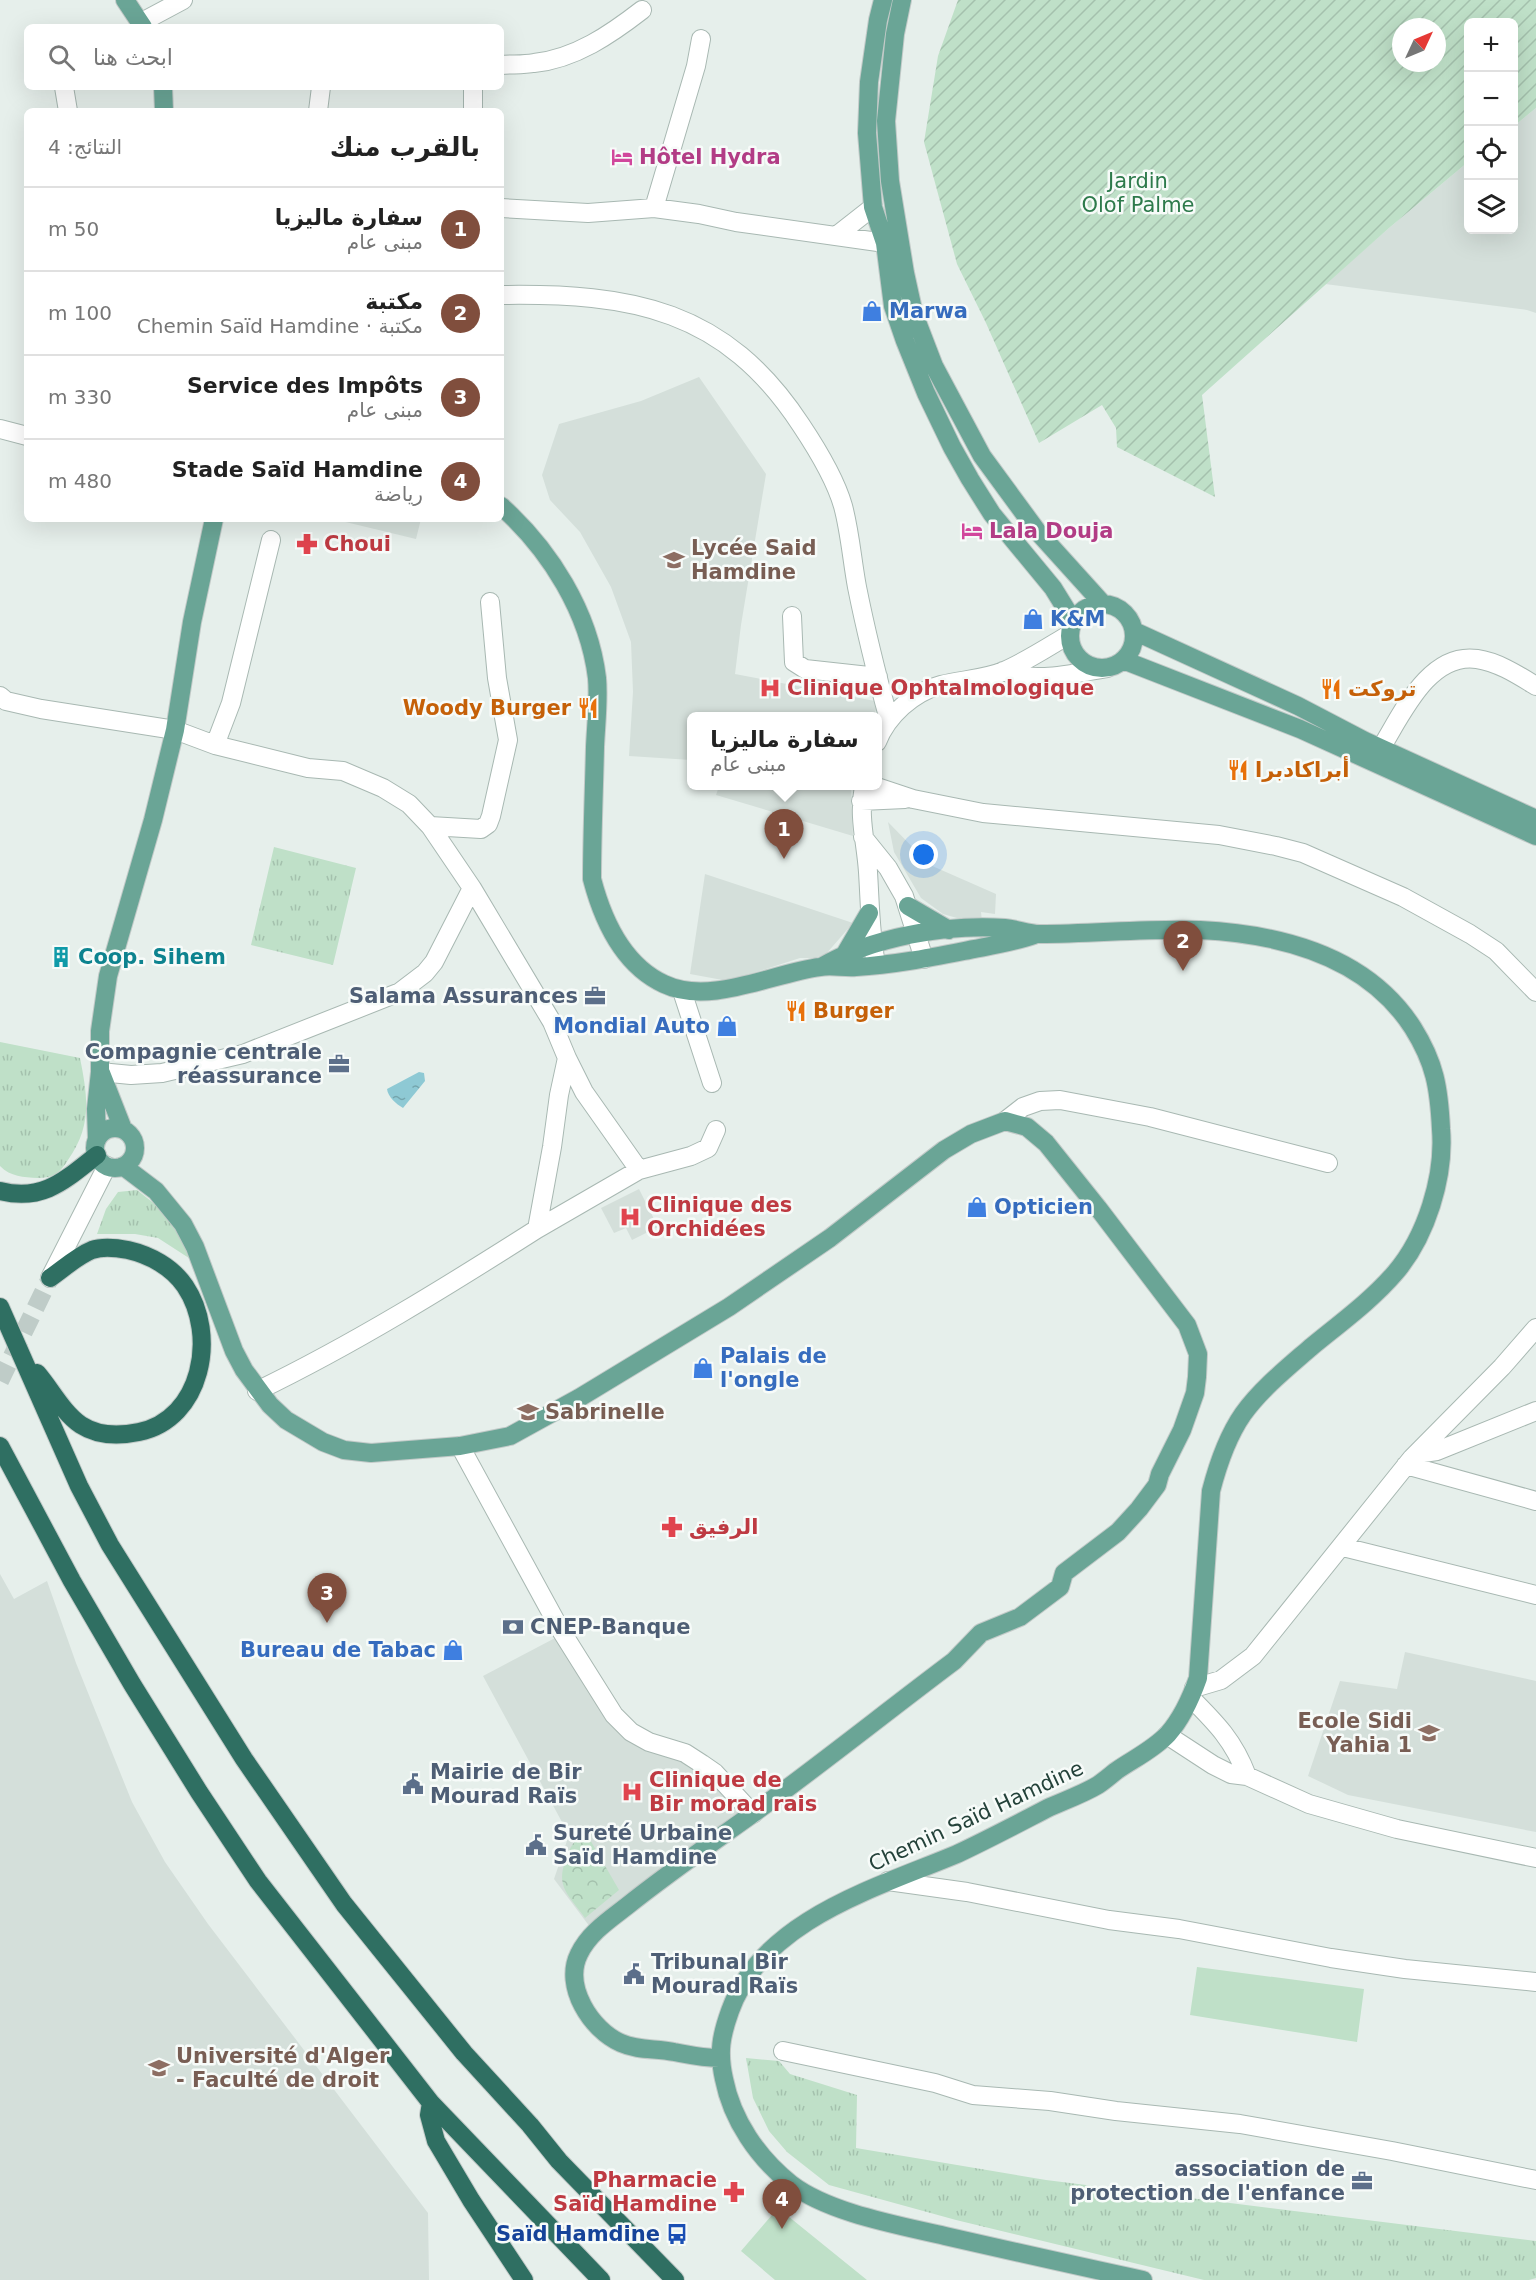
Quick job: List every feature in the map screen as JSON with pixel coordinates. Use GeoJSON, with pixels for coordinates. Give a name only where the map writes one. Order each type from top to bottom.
{"type":"FeatureCollection","features":[{"type":"Feature","properties":{"kind":"highway"},"geometry":{"type":"LineString","coordinates":[[0,1191],[16,1195],[35,1194],[52,1188],[106,1157]]}},
{"type":"Feature","properties":{"kind":"highway"},"geometry":{"type":"LineString","coordinates":[[21,1355],[81,1425],[100,1433],[122,1435],[146,1430],[177,1412],[193,1388],[201,1367],[200,1323],[193,1300],[185,1286],[170,1269],[144,1254],[116,1248],[93,1250],[50,1278]]}},
{"type":"Feature","properties":{"kind":"highway"},"geometry":{"type":"LineString","coordinates":[[0,1307],[79,1486],[110,1545],[244,1759],[344,1904],[464,2053],[560,2161],[675,2280]]}},
{"type":"Feature","properties":{"kind":"highway"},"geometry":{"type":"LineString","coordinates":[[0,1446],[72,1581],[132,1684],[258,1881],[430,2103],[602,2280]]}},
{"type":"Feature","properties":{"kind":"highway"},"geometry":{"type":"LineString","coordinates":[[430,2103],[429,2115],[436,2141],[471,2200],[524,2280]]}},
{"type":"Feature","properties":{"kind":"main road"},"geometry":{"type":"LineString","coordinates":[[125,0],[140,24]]}},
{"type":"Feature","properties":{"kind":"main road"},"geometry":{"type":"LineString","coordinates":[[883,0],[869,81],[867,133],[873,207],[885,243],[893,306],[926,393],[952,447],[992,514],[1053,588],[1072,628]]}},
{"type":"Feature","properties":{"kind":"main road"},"geometry":{"type":"LineString","coordinates":[[902,0],[895,34],[886,121],[890,181],[914,314],[934,366],[982,456],[1037,531],[1103,604]]}},
{"type":"Feature","properties":{"kind":"main road"},"geometry":{"type":"LineString","coordinates":[[163,90],[164,108]]}},
{"type":"Feature","properties":{"kind":"main road"},"geometry":{"type":"LineString","coordinates":[[504,509],[531,537],[571,593],[583,619],[597,679],[592,879],[598,902],[610,929],[634,962],[652,977],[682,991],[734,988],[821,967],[855,967],[924,959],[1013,943],[1036,934]]}},
{"type":"Feature","properties":{"kind":"main road"},"geometry":{"type":"LineString","coordinates":[[156,1191],[106,1157],[96,1096],[100,1072],[100,1031],[108,976],[150,830],[175,730],[192,622],[212,522]]}},
{"type":"Feature","properties":{"kind":"main road"},"geometry":{"type":"LineString","coordinates":[[1115,664],[1128,656],[1133,646],[1134,631],[1130,620],[1123,612],[1103,604],[1083,610],[1072,628],[1071,645],[1079,659],[1088,666],[1115,664],[1300,729],[1536,836]]}},
{"type":"Feature","properties":{"kind":"main road"},"geometry":{"type":"LineString","coordinates":[[1134,631],[1536,819]]}},
{"type":"Feature","properties":{"kind":"main road"},"geometry":{"type":"LineString","coordinates":[[909,906],[949,930]]}},
{"type":"Feature","properties":{"kind":"main road"},"geometry":{"type":"LineString","coordinates":[[845,954],[869,913]]}},
{"type":"Feature","properties":{"kind":"main road"},"geometry":{"type":"LineString","coordinates":[[821,967],[845,954],[872,944],[915,935],[949,930],[1005,928],[1036,934]]}},
{"type":"Feature","properties":{"kind":"main road","name":"Chemin Saïd Hamdine"},"geometry":{"type":"LineString","coordinates":[[1036,934],[1178,929],[1228,931],[1254,934],[1312,949],[1334,958],[1386,995],[1410,1023],[1424,1046],[1436,1076],[1442,1143],[1431,1206],[1412,1247],[1396,1272],[1268,1386],[1244,1413],[1232,1433],[1218,1466],[1211,1491],[1198,1678],[1193,1693],[1167,1735],[1098,1785],[1005,1832],[888,1881],[810,1920],[769,1950],[752,1970],[734,1999],[723,2030],[719,2058],[726,2094],[751,2142],[792,2185],[839,2208],[887,2223],[1139,2280]]}},
{"type":"Feature","properties":{"kind":"main road"},"geometry":{"type":"LineString","coordinates":[[100,1072],[123,1129],[131,1136],[156,1191],[183,1224],[195,1247],[243,1370],[257,1390],[286,1420],[323,1442],[344,1450],[371,1453],[460,1446],[510,1436],[655,1353],[729,1307],[822,1244],[944,1150],[971,1134],[1005,1121],[1027,1127],[1046,1143],[1187,1325],[1198,1354],[1195,1393],[1182,1430],[1160,1474],[1157,1485],[1140,1509],[1118,1532],[1064,1573],[1060,1587],[1020,1617],[981,1633],[954,1661],[753,1814],[660,1880],[597,1930],[577,1956],[575,1989],[584,2010],[606,2034],[619,2043],[641,2050],[662,2050],[701,2058],[719,2058]]}},
{"type":"Feature","properties":{"kind":"main road"},"geometry":{"type":"LineString","coordinates":[[106,1157],[105,1131],[111,1128],[123,1129]]}},
{"type":"Feature","properties":{"kind":"main road"},"geometry":{"type":"LineString","coordinates":[[106,1157],[132,1158],[135,1146]]}},
{"type":"Feature","properties":{"kind":"street"},"geometry":{"type":"LineString","coordinates":[[143,24],[183,0]]}},
{"type":"Feature","properties":{"kind":"street"},"geometry":{"type":"LineString","coordinates":[[504,65],[536,63],[571,53],[611,34],[642,10]]}},
{"type":"Feature","properties":{"kind":"street"},"geometry":{"type":"LineString","coordinates":[[654,208],[693,77],[701,39]]}},
{"type":"Feature","properties":{"kind":"street"},"geometry":{"type":"LineString","coordinates":[[65,90],[68,108]]}},
{"type":"Feature","properties":{"kind":"street"},"geometry":{"type":"LineString","coordinates":[[318,108],[321,90]]}},
{"type":"Feature","properties":{"kind":"street"},"geometry":{"type":"LineString","coordinates":[[473,90],[473,108]]}},
{"type":"Feature","properties":{"kind":"street"},"geometry":{"type":"LineString","coordinates":[[836,236],[873,207]]}},
{"type":"Feature","properties":{"kind":"street"},"geometry":{"type":"LineString","coordinates":[[504,208],[588,213],[654,208],[885,243]]}},
{"type":"Feature","properties":{"kind":"street"},"geometry":{"type":"LineString","coordinates":[[504,295],[588,297],[652,308],[692,323],[731,347],[759,370],[783,398],[811,440],[843,506],[858,589],[889,720]]}},
{"type":"Feature","properties":{"kind":"street"},"geometry":{"type":"LineString","coordinates":[[0,429],[24,435]]}},
{"type":"Feature","properties":{"kind":"street"},"geometry":{"type":"LineString","coordinates":[[215,745],[231,703],[271,540]]}},
{"type":"Feature","properties":{"kind":"street"},"geometry":{"type":"LineString","coordinates":[[430,826],[481,829],[488,824],[491,816],[508,740],[498,678],[490,602]]}},
{"type":"Feature","properties":{"kind":"street"},"geometry":{"type":"LineString","coordinates":[[792,616],[794,662],[806,669],[878,677]]}},
{"type":"Feature","properties":{"kind":"street"},"geometry":{"type":"LineString","coordinates":[[882,729],[909,700],[937,686],[1003,671],[1072,628]]}},
{"type":"Feature","properties":{"kind":"street"},"geometry":{"type":"LineString","coordinates":[[1381,748],[1409,701],[1434,672],[1447,663],[1464,658],[1479,659],[1497,665],[1536,686]]}},
{"type":"Feature","properties":{"kind":"street"},"geometry":{"type":"LineString","coordinates":[[1003,671],[1012,675],[1039,677],[1115,664]]}},
{"type":"Feature","properties":{"kind":"street"},"geometry":{"type":"LineString","coordinates":[[0,696],[6,701],[41,709],[175,730],[215,745],[308,768],[343,771],[383,788],[409,804],[430,826],[472,888],[552,1022],[584,1092],[639,1170]]}},
{"type":"Feature","properties":{"kind":"street"},"geometry":{"type":"LineString","coordinates":[[882,789],[913,799]]}},
{"type":"Feature","properties":{"kind":"street"},"geometry":{"type":"LineString","coordinates":[[876,964],[869,913],[868,869],[862,836],[863,794],[913,799],[983,813],[1244,839],[1303,853],[1403,897],[1470,934],[1496,951],[1536,992]]}},
{"type":"Feature","properties":{"kind":"street"},"geometry":{"type":"LineString","coordinates":[[862,836],[888,868],[909,906],[915,935],[924,959]]}},
{"type":"Feature","properties":{"kind":"street"},"geometry":{"type":"LineString","coordinates":[[100,1072],[131,1075],[162,1072],[243,1054],[400,992],[420,977],[434,962],[472,888]]}},
{"type":"Feature","properties":{"kind":"street"},"geometry":{"type":"LineString","coordinates":[[682,991],[712,1083]]}},
{"type":"Feature","properties":{"kind":"street"},"geometry":{"type":"LineString","coordinates":[[537,1229],[567,1058]]}},
{"type":"Feature","properties":{"kind":"street"},"geometry":{"type":"LineString","coordinates":[[1005,1121],[1015,1111],[1040,1101],[1069,1101],[1150,1117],[1328,1163]]}},
{"type":"Feature","properties":{"kind":"street"},"geometry":{"type":"LineString","coordinates":[[257,1390],[298,1371],[383,1324],[537,1229],[639,1170],[691,1156],[708,1148],[716,1130]]}},
{"type":"Feature","properties":{"kind":"street"},"geometry":{"type":"LineString","coordinates":[[50,1278],[106,1157]]}},
{"type":"Feature","properties":{"kind":"street"},"geometry":{"type":"LineString","coordinates":[[1247,1776],[1242,1761],[1228,1736],[1193,1693],[1221,1680],[1253,1656],[1411,1460],[1502,1367],[1536,1328]]}},
{"type":"Feature","properties":{"kind":"street"},"geometry":{"type":"LineString","coordinates":[[1411,1460],[1437,1452],[1536,1411]]}},
{"type":"Feature","properties":{"kind":"street"},"geometry":{"type":"LineString","coordinates":[[460,1446],[560,1629],[614,1715],[631,1732],[649,1742],[685,1753],[715,1773],[753,1814]]}},
{"type":"Feature","properties":{"kind":"street"},"geometry":{"type":"LineString","coordinates":[[1411,1460],[1536,1501]]}},
{"type":"Feature","properties":{"kind":"street"},"geometry":{"type":"LineString","coordinates":[[1343,1547],[1536,1595]]}},
{"type":"Feature","properties":{"kind":"street"},"geometry":{"type":"LineString","coordinates":[[1167,1735],[1231,1774],[1247,1776],[1309,1804],[1351,1817],[1536,1858]]}},
{"type":"Feature","properties":{"kind":"street"},"geometry":{"type":"LineString","coordinates":[[888,1881],[967,1892],[1109,1920],[1179,1929],[1331,1958],[1405,1969],[1536,1982]]}},
{"type":"Feature","properties":{"kind":"street"},"geometry":{"type":"LineString","coordinates":[[783,2051],[935,2083],[974,2095],[1050,2101],[1106,2110],[1240,2124],[1536,2180]]}},
{"type":"Feature","properties":{"kind":"shaded area"},"geometry":{"type":"Polygon","coordinates":[[[1536,108],[1536,313],[1325,284],[1464,165],[1464,234],[1518,234],[1518,123],[1536,108]]]}},
{"type":"Feature","properties":{"kind":"shaded area","name":"Lycée Said Hamdine"},"geometry":{"type":"Polygon","coordinates":[[[699,377],[766,474],[735,674],[880,702],[875,712],[687,712],[687,760],[629,756],[633,692],[631,642],[611,587],[580,532],[550,500],[542,475],[559,424],[641,401],[699,377]]]}},
{"type":"Feature","properties":{"kind":"shaded area"},"geometry":{"type":"Polygon","coordinates":[[[345,522],[420,522],[416,539],[345,522]]]}},
{"type":"Feature","properties":{"kind":"shaded area"},"geometry":{"type":"Polygon","coordinates":[[[718,790],[851,790],[853,836],[716,795],[718,790]]]}},
{"type":"Feature","properties":{"kind":"shaded area"},"geometry":{"type":"Polygon","coordinates":[[[888,822],[930,865],[996,894],[995,914],[981,912],[982,921],[971,922],[943,914],[921,898],[894,852],[888,822]]]}},
{"type":"Feature","properties":{"kind":"shaded area"},"geometry":{"type":"Polygon","coordinates":[[[705,874],[853,923],[826,954],[815,958],[800,958],[728,981],[690,974],[705,874]]]}},
{"type":"Feature","properties":{"kind":"shaded area","name":"Clinique des Orchidées"},"geometry":{"type":"Polygon","coordinates":[[[639,1189],[658,1227],[632,1240],[626,1228],[614,1233],[601,1208],[639,1189]]]}},
{"type":"Feature","properties":{"kind":"shaded area","name":"Université d'Alger - Faculté de droit"},"geometry":{"type":"Polygon","coordinates":[[[0,1574],[14,1599],[47,1581],[76,1663],[132,1802],[165,1862],[208,1924],[428,2213],[429,2280],[0,2280],[0,1574]]]}},
{"type":"Feature","properties":{"kind":"shaded area","name":"Clinique de Bir morad rais"},"geometry":{"type":"Polygon","coordinates":[[[557,1637],[604,1713],[674,1757],[700,1770],[739,1814],[590,1927],[554,1879],[569,1835],[483,1676],[557,1637]]]}},
{"type":"Feature","properties":{"kind":"shaded area","name":"Ecole Sidi Yahia 1"},"geometry":{"type":"Polygon","coordinates":[[[1405,1652],[1536,1681],[1536,1832],[1348,1795],[1308,1776],[1340,1681],[1397,1689],[1405,1652]]]}},
{"type":"Feature","properties":{"kind":"green space","name":"Jardin Olof Palme"},"geometry":{"type":"Polygon","coordinates":[[[958,0],[1536,0],[1536,108],[1518,123],[1518,18],[1464,18],[1464,165],[1389,228],[1202,395],[1215,497],[1117,447],[1116,428],[1102,405],[1039,443],[957,264],[924,142],[938,56],[958,0]]]}},
{"type":"Feature","properties":{"kind":"green space"},"geometry":{"type":"Polygon","coordinates":[[[274,847],[356,868],[333,965],[251,945],[274,847]]]}},
{"type":"Feature","properties":{"kind":"green space"},"geometry":{"type":"Polygon","coordinates":[[[0,1042],[80,1058],[86,1099],[84,1123],[76,1147],[62,1168],[52,1176],[22,1177],[0,1166],[0,1042]]]}},
{"type":"Feature","properties":{"kind":"green space"},"geometry":{"type":"Polygon","coordinates":[[[137,1190],[174,1223],[192,1260],[158,1238],[135,1234],[97,1234],[106,1209],[118,1192],[137,1190]]]}},
{"type":"Feature","properties":{"kind":"green space"},"geometry":{"type":"Polygon","coordinates":[[[585,1831],[619,1890],[585,1918],[565,1890],[562,1877],[569,1850],[585,1831]]]}},
{"type":"Feature","properties":{"kind":"green space"},"geometry":{"type":"Polygon","coordinates":[[[1197,1967],[1364,1989],[1357,2042],[1190,2015],[1197,1967]]]}},
{"type":"Feature","properties":{"kind":"green space"},"geometry":{"type":"Polygon","coordinates":[[[746,2058],[779,2061],[790,2074],[857,2095],[856,2148],[1046,2180],[1536,2241],[1536,2278],[1529,2280],[1204,2280],[956,2220],[829,2185],[787,2152],[769,2131],[753,2098],[746,2058]]]}},
{"type":"Feature","properties":{"kind":"green space"},"geometry":{"type":"Polygon","coordinates":[[[778,2208],[867,2280],[775,2280],[741,2251],[778,2208]]]}},
{"type":"Feature","properties":{"kind":"water"},"geometry":{"type":"Polygon","coordinates":[[[419,1072],[424,1073],[425,1081],[403,1108],[393,1100],[387,1089],[419,1072]]]}},
{"type":"Feature","properties":{"kind":"tunnel"},"geometry":{"type":"LineString","coordinates":[[0,1381],[50,1278]]}},
{"type":"Feature","properties":{"kind":"place","name":"Hôtel Hydra"},"geometry":{"type":"Point","coordinates":[622,157]}},
{"type":"Feature","properties":{"kind":"place","name":"Marwa"},"geometry":{"type":"Point","coordinates":[872,311]}},
{"type":"Feature","properties":{"kind":"place","name":"Lala Douja"},"geometry":{"type":"Point","coordinates":[972,531]}},
{"type":"Feature","properties":{"kind":"place","name":"Choui"},"geometry":{"type":"Point","coordinates":[307,544]}},
{"type":"Feature","properties":{"kind":"place","name":"Lycée Said Hamdine"},"geometry":{"type":"Point","coordinates":[674,560]}},
{"type":"Feature","properties":{"kind":"place","name":"K&M"},"geometry":{"type":"Point","coordinates":[1033,619]}},
{"type":"Feature","properties":{"kind":"place","name":"Clinique Ophtalmologique"},"geometry":{"type":"Point","coordinates":[770,688]}},
{"type":"Feature","properties":{"kind":"place","name":"تروكت"},"geometry":{"type":"Point","coordinates":[1331,689]}},
{"type":"Feature","properties":{"kind":"place","name":"Woody Burger"},"geometry":{"type":"Point","coordinates":[588,708]}},
{"type":"Feature","properties":{"kind":"place","name":"أبراكادبرا"},"geometry":{"type":"Point","coordinates":[1238,770]}},
{"type":"Feature","properties":{"kind":"place","name":"سفارة ماليزيا"},"geometry":{"type":"Point","coordinates":[784,859]}},
{"type":"Feature","properties":{"kind":"place","name":"Coop. Sihem"},"geometry":{"type":"Point","coordinates":[61,957]}},
{"type":"Feature","properties":{"kind":"place","name":"مكتبة"},"geometry":{"type":"Point","coordinates":[1183,971]}},
{"type":"Feature","properties":{"kind":"place","name":"Salama Assurances"},"geometry":{"type":"Point","coordinates":[595,996]}},
{"type":"Feature","properties":{"kind":"place","name":"Burger"},"geometry":{"type":"Point","coordinates":[796,1011]}},
{"type":"Feature","properties":{"kind":"place","name":"Mondial Auto"},"geometry":{"type":"Point","coordinates":[727,1026]}},
{"type":"Feature","properties":{"kind":"place","name":"Compagnie centrale réassurance"},"geometry":{"type":"Point","coordinates":[339,1064]}},
{"type":"Feature","properties":{"kind":"place","name":"Opticien"},"geometry":{"type":"Point","coordinates":[977,1207]}},
{"type":"Feature","properties":{"kind":"place","name":"Clinique des Orchidées"},"geometry":{"type":"Point","coordinates":[630,1217]}},
{"type":"Feature","properties":{"kind":"place","name":"Palais de l'ongle"},"geometry":{"type":"Point","coordinates":[703,1368]}},
{"type":"Feature","properties":{"kind":"place","name":"Sabrinelle"},"geometry":{"type":"Point","coordinates":[528,1412]}},
{"type":"Feature","properties":{"kind":"place","name":"الرفيق"},"geometry":{"type":"Point","coordinates":[672,1527]}},
{"type":"Feature","properties":{"kind":"place","name":"Service des Impôts"},"geometry":{"type":"Point","coordinates":[327,1623]}},
{"type":"Feature","properties":{"kind":"place","name":"CNEP-Banque"},"geometry":{"type":"Point","coordinates":[513,1627]}},
{"type":"Feature","properties":{"kind":"place","name":"Bureau de Tabac"},"geometry":{"type":"Point","coordinates":[453,1650]}},
{"type":"Feature","properties":{"kind":"place","name":"Ecole Sidi Yahia 1"},"geometry":{"type":"Point","coordinates":[1429,1733]}},
{"type":"Feature","properties":{"kind":"place","name":"Mairie de Bir Mourad Raïs"},"geometry":{"type":"Point","coordinates":[413,1784]}},
{"type":"Feature","properties":{"kind":"place","name":"Clinique de Bir morad rais"},"geometry":{"type":"Point","coordinates":[632,1792]}},
{"type":"Feature","properties":{"kind":"place","name":"Sureté Urbaine Saïd Hamdine"},"geometry":{"type":"Point","coordinates":[536,1845]}},
{"type":"Feature","properties":{"kind":"place","name":"Tribunal Bir Mourad Raïs"},"geometry":{"type":"Point","coordinates":[634,1974]}},
{"type":"Feature","properties":{"kind":"place","name":"Université d'Alger - Faculté de droit"},"geometry":{"type":"Point","coordinates":[159,2068]}},
{"type":"Feature","properties":{"kind":"place","name":"association de protection de l'enfance"},"geometry":{"type":"Point","coordinates":[1362,2181]}},
{"type":"Feature","properties":{"kind":"place","name":"Pharmacie Saïd Hamdine"},"geometry":{"type":"Point","coordinates":[734,2192]}},
{"type":"Feature","properties":{"kind":"place","name":"Stade Saïd Hamdine"},"geometry":{"type":"Point","coordinates":[782,2229]}},
{"type":"Feature","properties":{"kind":"place","name":"Saïd Hamdine"},"geometry":{"type":"Point","coordinates":[677,2234]}}]}
